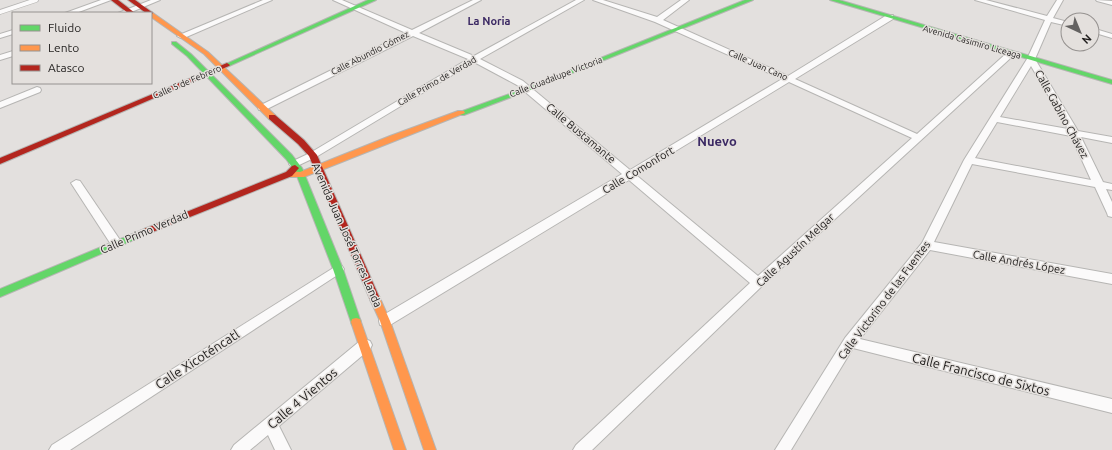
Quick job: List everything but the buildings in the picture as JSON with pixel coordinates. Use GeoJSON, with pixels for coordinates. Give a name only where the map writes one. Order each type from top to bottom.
{"type":"FeatureCollection","features":[{"type":"Feature","properties":{"kind":"main road"},"geometry":{"type":"LineString","coordinates":[[114,0],[127,12]]}},
{"type":"Feature","properties":{"kind":"main road","name":"Avenida Juan José Torres Landa"},"geometry":{"type":"LineString","coordinates":[[132,0],[148,12]]}},
{"type":"Feature","properties":{"kind":"main road","name":"Calle 5 de Febrero"},"geometry":{"type":"LineString","coordinates":[[0,161],[221,68],[373,0]]}},
{"type":"Feature","properties":{"kind":"main road","name":"Calle Guadalupe Victoria"},"geometry":{"type":"LineString","coordinates":[[297,169],[318,169],[361,151],[528,89],[750,0]]}},
{"type":"Feature","properties":{"kind":"main road","name":"Avenida Casimiro Liceaga"},"geometry":{"type":"LineString","coordinates":[[832,0],[1012,53],[1032,56],[1112,77]]}},
{"type":"Feature","properties":{"kind":"main road","name":"Avenida Casimiro Liceaga"},"geometry":{"type":"LineString","coordinates":[[847,0],[1112,82]]}},
{"type":"Feature","properties":{"kind":"main road","name":"Avenida Juan José Torres Landa"},"geometry":{"type":"LineString","coordinates":[[152,15],[206,53],[262,108],[301,142],[313,157],[385,321],[430,450]]}},
{"type":"Feature","properties":{"kind":"main road","name":"Avenida Juan José Torres Landa"},"geometry":{"type":"LineString","coordinates":[[166,38],[189,55],[297,169],[338,269],[400,450]]}},
{"type":"Feature","properties":{"kind":"main road","name":"Calle Guadalupe Victoria"},"geometry":{"type":"LineString","coordinates":[[297,169],[313,157],[361,151]]}},
{"type":"Feature","properties":{"kind":"main road","name":"Calle Primo Verdad"},"geometry":{"type":"LineString","coordinates":[[0,293],[116,243],[289,174],[297,169]]}},
{"type":"Feature","properties":{"kind":"street"},"geometry":{"type":"LineString","coordinates":[[72,12],[108,0]]}},
{"type":"Feature","properties":{"kind":"street"},"geometry":{"type":"LineString","coordinates":[[127,12],[157,0]]}},
{"type":"Feature","properties":{"kind":"street"},"geometry":{"type":"LineString","coordinates":[[181,36],[269,0]]}},
{"type":"Feature","properties":{"kind":"street","name":"Calle Bustamante"},"geometry":{"type":"LineString","coordinates":[[336,0],[413,32],[520,83],[758,283]]}},
{"type":"Feature","properties":{"kind":"street","name":"Calle Abundio Gómez"},"geometry":{"type":"LineString","coordinates":[[262,108],[478,0]]}},
{"type":"Feature","properties":{"kind":"street","name":"Calle Primo de Verdad"},"geometry":{"type":"LineString","coordinates":[[313,157],[474,60],[581,0]]}},
{"type":"Feature","properties":{"kind":"street","name":"Calle Juan Cano"},"geometry":{"type":"LineString","coordinates":[[596,0],[658,20],[917,137]]}},
{"type":"Feature","properties":{"kind":"street"},"geometry":{"type":"LineString","coordinates":[[658,20],[686,0]]}},
{"type":"Feature","properties":{"kind":"street"},"geometry":{"type":"LineString","coordinates":[[978,0],[1060,22]]}},
{"type":"Feature","properties":{"kind":"street","name":"Calle Victorino de las Fuentes"},"geometry":{"type":"LineString","coordinates":[[784,450],[850,342],[926,245],[969,160],[1032,56],[1049,19],[1060,0]]}},
{"type":"Feature","properties":{"kind":"street"},"geometry":{"type":"LineString","coordinates":[[1099,0],[1112,3]]}},
{"type":"Feature","properties":{"kind":"street","name":"Calle Comonfort"},"geometry":{"type":"LineString","coordinates":[[385,321],[890,17]]}},
{"type":"Feature","properties":{"kind":"street"},"geometry":{"type":"LineString","coordinates":[[0,36],[12,32]]}},
{"type":"Feature","properties":{"kind":"street"},"geometry":{"type":"LineString","coordinates":[[1100,32],[1112,36]]}},
{"type":"Feature","properties":{"kind":"street"},"geometry":{"type":"LineString","coordinates":[[0,58],[12,53]]}},
{"type":"Feature","properties":{"kind":"street","name":"Calle Agustín Melgar"},"geometry":{"type":"LineString","coordinates":[[581,450],[758,283],[917,137],[1012,53]]}},
{"type":"Feature","properties":{"kind":"street","name":"Calle Gabino Chávez"},"geometry":{"type":"LineString","coordinates":[[1032,56],[1075,134],[1112,213]]}},
{"type":"Feature","properties":{"kind":"street"},"geometry":{"type":"LineString","coordinates":[[0,104],[36,90]]}},
{"type":"Feature","properties":{"kind":"street"},"geometry":{"type":"LineString","coordinates":[[994,119],[1112,140]]}},
{"type":"Feature","properties":{"kind":"street"},"geometry":{"type":"LineString","coordinates":[[969,160],[1112,187]]}},
{"type":"Feature","properties":{"kind":"street"},"geometry":{"type":"LineString","coordinates":[[76,184],[116,243]]}},
{"type":"Feature","properties":{"kind":"street","name":"Calle Andrés López"},"geometry":{"type":"LineString","coordinates":[[926,245],[1112,278]]}},
{"type":"Feature","properties":{"kind":"street","name":"Calle Xicoténcatl"},"geometry":{"type":"LineString","coordinates":[[57,450],[338,269]]}},
{"type":"Feature","properties":{"kind":"street","name":"Calle Francisco de Sixtos"},"geometry":{"type":"LineString","coordinates":[[850,342],[1112,406]]}},
{"type":"Feature","properties":{"kind":"street","name":"Calle 4 Vientos"},"geometry":{"type":"LineString","coordinates":[[239,450],[364,345]]}},
{"type":"Feature","properties":{"kind":"street"},"geometry":{"type":"LineString","coordinates":[[270,424],[283,450]]}},
{"type":"Feature","properties":{"kind":"lane"},"geometry":{"type":"LineString","coordinates":[[0,12],[36,0]]}},
{"type":"Feature","properties":{"kind":"traffic: fast"},"geometry":{"type":"LineString","coordinates":[[227,65],[373,0]]}},
{"type":"Feature","properties":{"kind":"traffic: fast"},"geometry":{"type":"LineString","coordinates":[[461,113],[528,89],[750,0]]}},
{"type":"Feature","properties":{"kind":"traffic: fast"},"geometry":{"type":"LineString","coordinates":[[833,0],[1112,82]]}},
{"type":"Feature","properties":{"kind":"traffic: fast"},"geometry":{"type":"LineString","coordinates":[[174,43],[189,55],[289,157],[299,170],[338,269],[356,322]]}},
{"type":"Feature","properties":{"kind":"traffic: fast"},"geometry":{"type":"LineString","coordinates":[[0,293],[147,231]]}},
{"type":"Feature","properties":{"kind":"traffic: slow"},"geometry":{"type":"LineString","coordinates":[[152,15],[206,53],[272,117]]}},
{"type":"Feature","properties":{"kind":"traffic: slow"},"geometry":{"type":"LineString","coordinates":[[289,174],[301,175],[393,138],[461,113]]}},
{"type":"Feature","properties":{"kind":"traffic: slow"},"geometry":{"type":"LineString","coordinates":[[375,299],[385,321],[430,450]]}},
{"type":"Feature","properties":{"kind":"traffic: slow"},"geometry":{"type":"LineString","coordinates":[[356,322],[400,450]]}},
{"type":"Feature","properties":{"kind":"traffic: jam"},"geometry":{"type":"LineString","coordinates":[[114,0],[131,12]]}},
{"type":"Feature","properties":{"kind":"traffic: jam"},"geometry":{"type":"LineString","coordinates":[[131,0],[149,12]]}},
{"type":"Feature","properties":{"kind":"traffic: jam"},"geometry":{"type":"LineString","coordinates":[[0,161],[227,65]]}},
{"type":"Feature","properties":{"kind":"traffic: jam"},"geometry":{"type":"LineString","coordinates":[[272,117],[301,142],[313,155],[375,299]]}},
{"type":"Feature","properties":{"kind":"traffic: jam"},"geometry":{"type":"LineString","coordinates":[[147,231],[289,174],[295,168]]}},
{"type":"Feature","properties":{"kind":"district","name":"La Noria"},"geometry":{"type":"Point","coordinates":[489,21]}},
{"type":"Feature","properties":{"kind":"district","name":"Nuevo"},"geometry":{"type":"Point","coordinates":[717,141]}}]}
